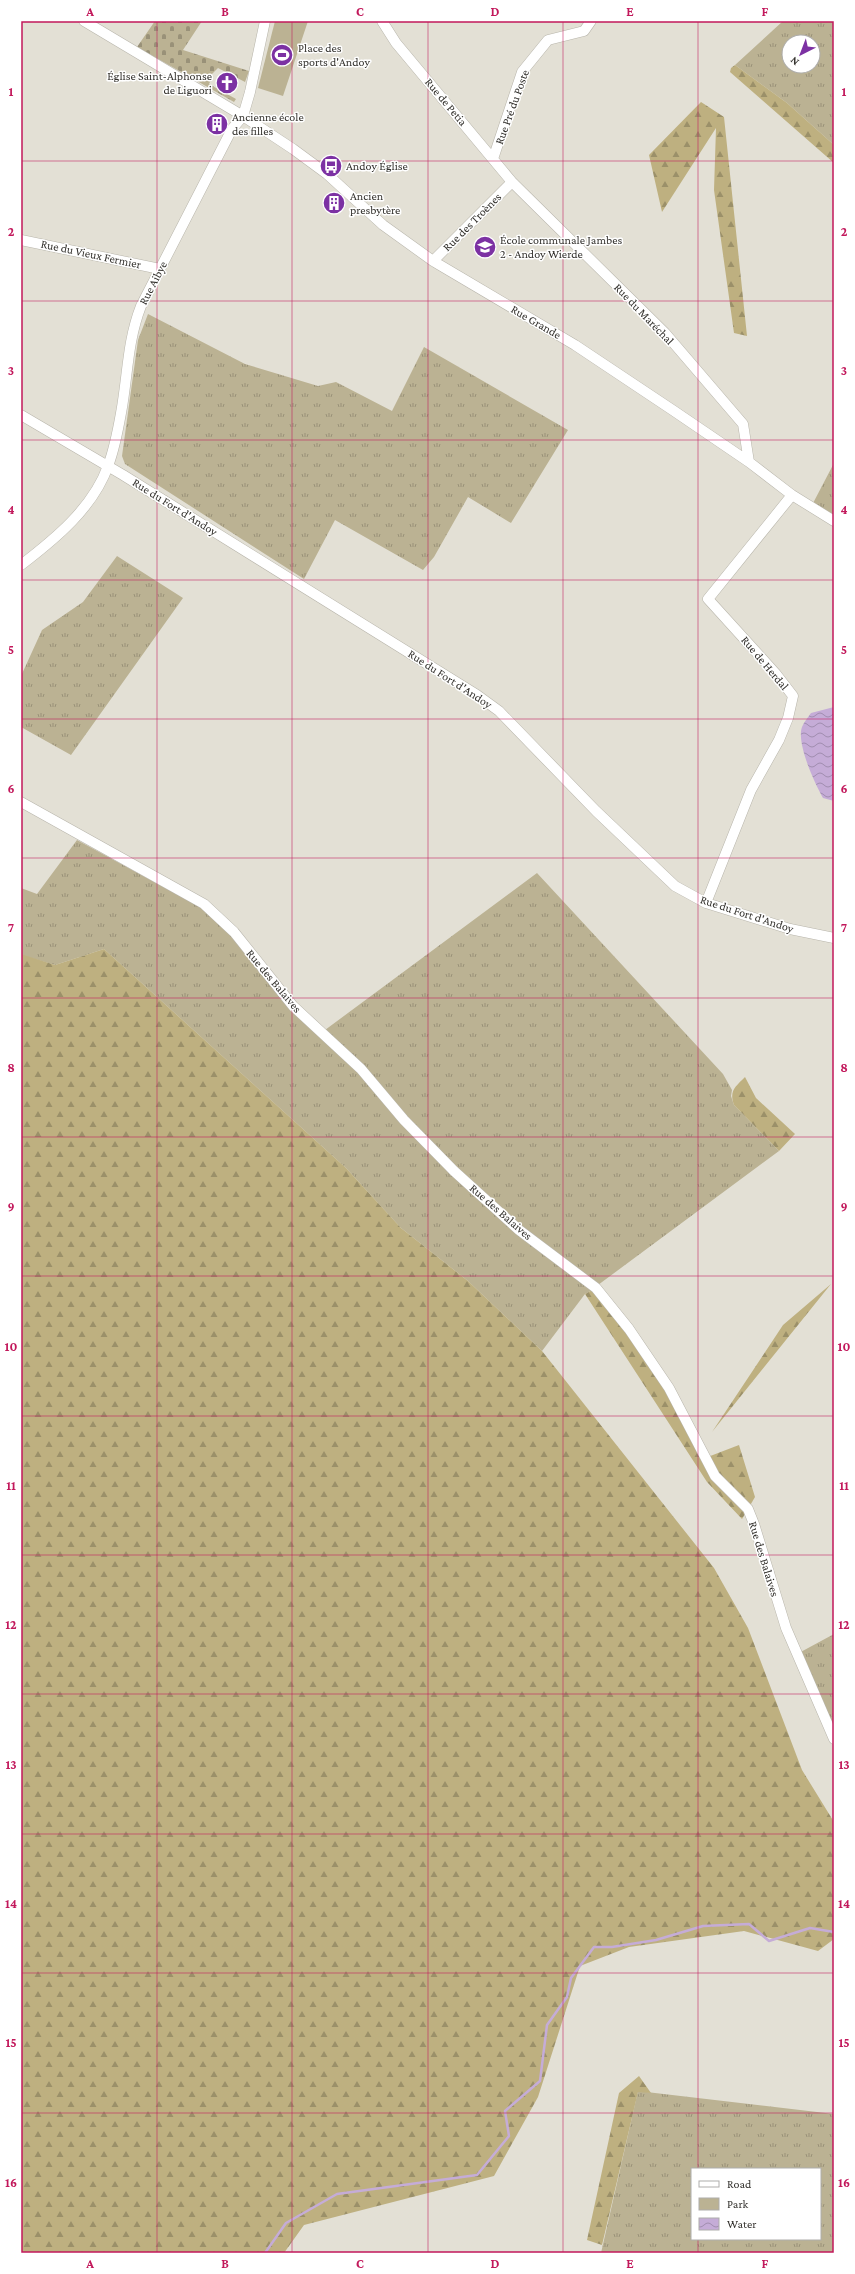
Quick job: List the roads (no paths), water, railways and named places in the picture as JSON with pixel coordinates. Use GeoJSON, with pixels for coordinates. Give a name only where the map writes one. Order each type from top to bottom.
{"type":"FeatureCollection","features":[{"type":"Feature","properties":{"kind":"street","name":"Rue Grande"},"geometry":{"type":"LineString","coordinates":[[84,21],[243,116],[293,149],[327,174],[383,225],[433,261],[575,345],[749,462],[792,495],[834,521]]}},
{"type":"Feature","properties":{"kind":"street"},"geometry":{"type":"LineString","coordinates":[[243,116],[250,92],[265,21]]}},
{"type":"Feature","properties":{"kind":"street","name":"Rue de Petia"},"geometry":{"type":"LineString","coordinates":[[382,21],[396,43],[512,182]]}},
{"type":"Feature","properties":{"kind":"street","name":"Rue Pré du Poste"},"geometry":{"type":"LineString","coordinates":[[493,159],[522,72],[548,40],[584,31],[591,21]]}},
{"type":"Feature","properties":{"kind":"street","name":"Rue Aibye"},"geometry":{"type":"LineString","coordinates":[[21,565],[71,524],[94,492],[108,466],[121,413],[132,330],[141,306],[232,129],[243,116]]}},
{"type":"Feature","properties":{"kind":"street","name":"Rue des Troènes"},"geometry":{"type":"LineString","coordinates":[[433,261],[512,182]]}},
{"type":"Feature","properties":{"kind":"street","name":"Rue du Maréchal"},"geometry":{"type":"LineString","coordinates":[[512,182],[665,333],[743,424],[749,462]]}},
{"type":"Feature","properties":{"kind":"street","name":"Rue du Vieux Fermier"},"geometry":{"type":"LineString","coordinates":[[21,240],[160,269]]}},
{"type":"Feature","properties":{"kind":"street","name":"Rue du Fort d'Andoy"},"geometry":{"type":"LineString","coordinates":[[21,415],[108,466],[477,695],[499,711],[596,811],[676,886],[706,903],[790,929],[834,938]]}},
{"type":"Feature","properties":{"kind":"street","name":"Rue de Herdal"},"geometry":{"type":"LineString","coordinates":[[706,903],[751,790],[779,740],[788,718],[793,696],[776,674],[708,599],[792,495]]}},
{"type":"Feature","properties":{"kind":"street","name":"Rue des Balaives"},"geometry":{"type":"LineString","coordinates":[[21,802],[204,904],[220,917],[234,932],[293,1006],[361,1069],[404,1120],[454,1171],[519,1230],[596,1288],[629,1329],[669,1388],[715,1476],[748,1509],[786,1628],[834,1739]]}},
{"type":"Feature","properties":{"kind":"water"},"geometry":{"type":"Polygon","coordinates":[[[834,707],[834,801],[823,798],[811,774],[804,753],[801,734],[802,727],[811,713],[834,707]]]}},
{"type":"Feature","properties":{"kind":"waterway"},"geometry":{"type":"LineString","coordinates":[[265,2253],[286,2223],[337,2194],[477,2175],[509,2136],[505,2111],[540,2081],[547,2025],[567,1997],[571,1978],[594,1947],[612,1947],[656,1940],[703,1926],[749,1924],[769,1941],[810,1928],[834,1932]]}},
{"type":"Feature","properties":{"kind":"place","name":"Place des sports d'Andoy"},"geometry":{"type":"Point","coordinates":[282,55]}},
{"type":"Feature","properties":{"kind":"place","name":"Église Saint-Alphonse de Liguori"},"geometry":{"type":"Point","coordinates":[227,83]}},
{"type":"Feature","properties":{"kind":"place","name":"Ancienne école des filles"},"geometry":{"type":"Point","coordinates":[217,124]}},
{"type":"Feature","properties":{"kind":"place","name":"Andoy Église"},"geometry":{"type":"Point","coordinates":[331,166]}},
{"type":"Feature","properties":{"kind":"place","name":"Ancien presbytère"},"geometry":{"type":"Point","coordinates":[334,203]}},
{"type":"Feature","properties":{"kind":"place","name":"École communale Jambes 2 - Andoy Wierde"},"geometry":{"type":"Point","coordinates":[485,247]}}]}
